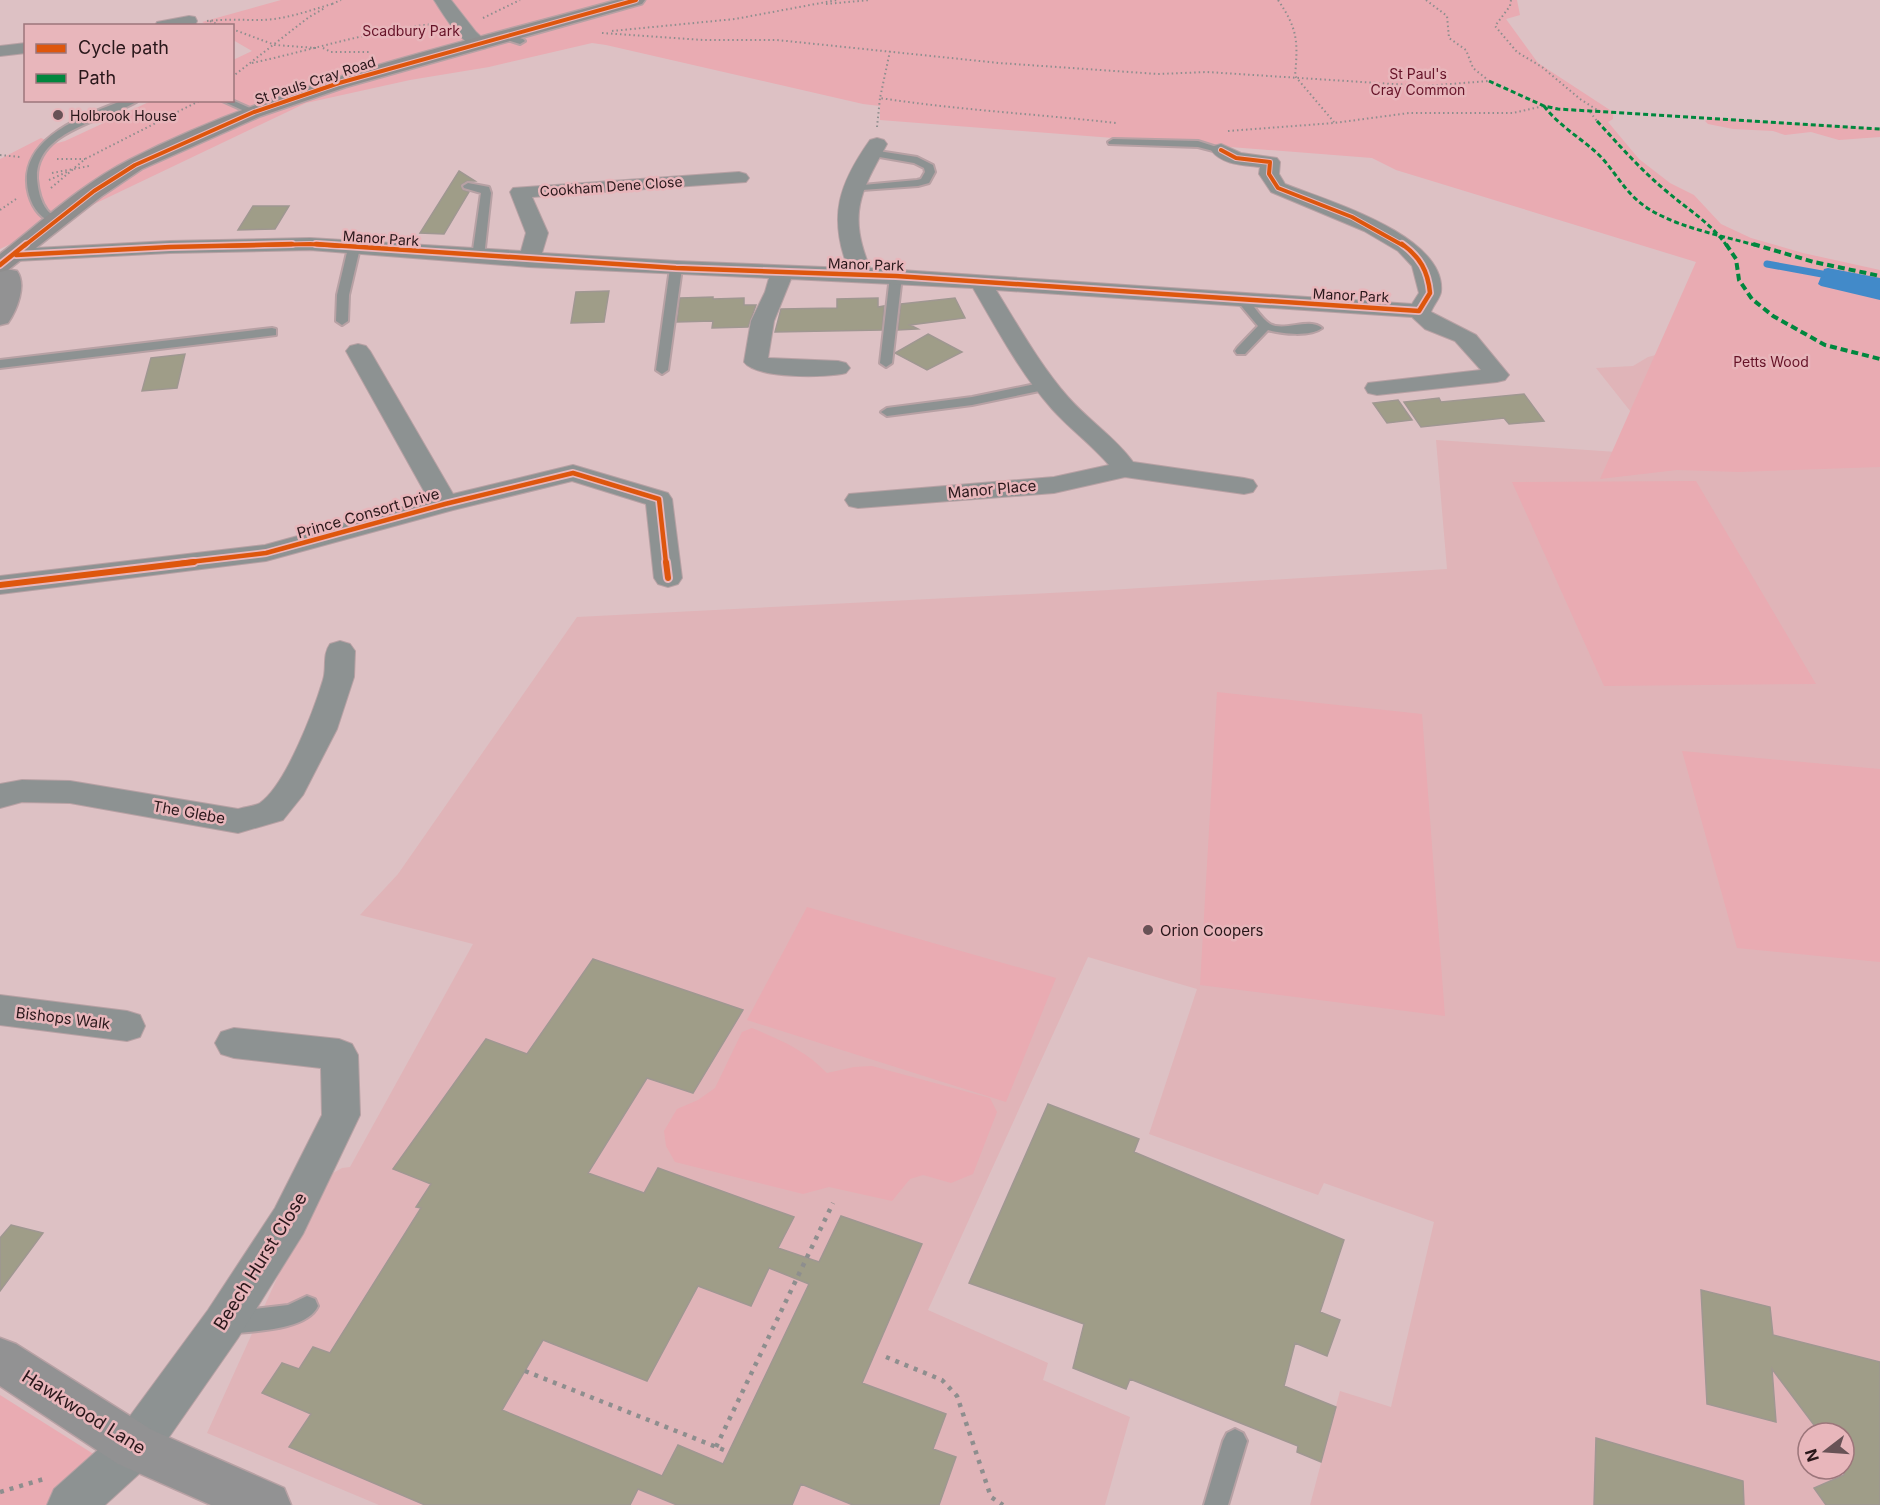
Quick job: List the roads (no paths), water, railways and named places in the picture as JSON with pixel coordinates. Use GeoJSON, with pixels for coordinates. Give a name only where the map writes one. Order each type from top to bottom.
{"type":"FeatureCollection","features":[{"type":"Feature","properties":{"kind":"main road","name":"St Pauls Cray Road"},"geometry":{"type":"LineString","coordinates":[[8,260],[94,191],[135,165],[254,112],[339,83],[480,44],[514,39],[636,0]]}},
{"type":"Feature","properties":{"kind":"street"},"geometry":{"type":"LineString","coordinates":[[442,0],[480,44]]}},
{"type":"Feature","properties":{"kind":"street"},"geometry":{"type":"LineString","coordinates":[[173,24],[189,21]]}},
{"type":"Feature","properties":{"kind":"street"},"geometry":{"type":"LineString","coordinates":[[0,51],[24,48]]}},
{"type":"Feature","properties":{"kind":"street"},"geometry":{"type":"LineString","coordinates":[[1225,140],[1236,158],[1270,162],[1269,174],[1278,188],[1395,240],[1419,259],[1424,268],[1430,293],[1419,311],[1424,319],[1461,334],[1497,375],[1377,388]]}},
{"type":"Feature","properties":{"kind":"street"},"geometry":{"type":"LineString","coordinates":[[862,276],[853,255],[846,223],[847,205],[852,189],[874,148]]}},
{"type":"Feature","properties":{"kind":"street","name":"Cookham Dene Close"},"geometry":{"type":"LineString","coordinates":[[529,260],[537,233],[520,192],[739,178]]}},
{"type":"Feature","properties":{"kind":"street","name":"Manor Park"},"geometry":{"type":"LineString","coordinates":[[8,260],[256,244],[310,244],[529,260],[781,273],[896,276],[981,284],[1419,311]]}},
{"type":"Feature","properties":{"kind":"street"},"geometry":{"type":"LineString","coordinates":[[781,273],[780,286],[767,310],[761,329],[756,362],[759,365],[838,368]]}},
{"type":"Feature","properties":{"kind":"street"},"geometry":{"type":"LineString","coordinates":[[0,275],[9,276],[10,288],[0,318]]}},
{"type":"Feature","properties":{"kind":"street"},"geometry":{"type":"LineString","coordinates":[[981,284],[1045,386],[1065,409],[1114,452],[1125,469]]}},
{"type":"Feature","properties":{"kind":"street"},"geometry":{"type":"LineString","coordinates":[[358,351],[446,504]]}},
{"type":"Feature","properties":{"kind":"street","name":"Manor Place"},"geometry":{"type":"LineString","coordinates":[[858,500],[1054,484],[1125,469],[1244,486]]}},
{"type":"Feature","properties":{"kind":"street","name":"Prince Consort Drive"},"geometry":{"type":"LineString","coordinates":[[0,585],[266,554],[446,504],[573,473],[659,499],[668,578]]}},
{"type":"Feature","properties":{"kind":"street","name":"The Glebe"},"geometry":{"type":"LineString","coordinates":[[0,796],[22,791],[70,792],[238,821],[271,812],[292,787],[321,729],[339,676],[340,651]]}},
{"type":"Feature","properties":{"kind":"street","name":"Bishops Walk"},"geometry":{"type":"LineString","coordinates":[[0,1010],[127,1026]]}},
{"type":"Feature","properties":{"kind":"street","name":"Beech Hurst Close"},"geometry":{"type":"LineString","coordinates":[[70,1505],[135,1447],[223,1324],[289,1221],[341,1115],[339,1055],[234,1043]]}},
{"type":"Feature","properties":{"kind":"street","name":"Hawkwood Lane"},"geometry":{"type":"LineString","coordinates":[[0,1360],[135,1447],[267,1505]]}},
{"type":"Feature","properties":{"kind":"lane"},"geometry":{"type":"LineString","coordinates":[[56,221],[46,217],[36,201],[32,175],[35,160],[44,147],[69,129],[129,102]]}},
{"type":"Feature","properties":{"kind":"lane"},"geometry":{"type":"LineString","coordinates":[[230,102],[254,112]]}},
{"type":"Feature","properties":{"kind":"lane"},"geometry":{"type":"LineString","coordinates":[[1113,142],[1198,144],[1225,140]]}},
{"type":"Feature","properties":{"kind":"lane"},"geometry":{"type":"LineString","coordinates":[[852,189],[918,183],[925,181],[930,172],[929,167],[917,160],[874,148]]}},
{"type":"Feature","properties":{"kind":"lane"},"geometry":{"type":"LineString","coordinates":[[468,186],[485,189],[486,193],[478,256]]}},
{"type":"Feature","properties":{"kind":"lane"},"geometry":{"type":"LineString","coordinates":[[342,321],[343,295],[354,248]]}},
{"type":"Feature","properties":{"kind":"lane"},"geometry":{"type":"LineString","coordinates":[[663,370],[676,268]]}},
{"type":"Feature","properties":{"kind":"lane"},"geometry":{"type":"LineString","coordinates":[[886,363],[896,276]]}},
{"type":"Feature","properties":{"kind":"lane"},"geometry":{"type":"LineString","coordinates":[[1243,301],[1265,326],[1280,330],[1316,328]]}},
{"type":"Feature","properties":{"kind":"lane"},"geometry":{"type":"LineString","coordinates":[[1241,351],[1265,326]]}},
{"type":"Feature","properties":{"kind":"lane"},"geometry":{"type":"LineString","coordinates":[[0,364],[272,332]]}},
{"type":"Feature","properties":{"kind":"lane"},"geometry":{"type":"LineString","coordinates":[[887,412],[972,401],[1045,386]]}},
{"type":"Feature","properties":{"kind":"lane"},"geometry":{"type":"LineString","coordinates":[[223,1324],[291,1316],[308,1306]]}},
{"type":"Feature","properties":{"kind":"lane"},"geometry":{"type":"LineString","coordinates":[[1216,1505],[1235,1441]]}},
{"type":"Feature","properties":{"kind":"water"},"geometry":{"type":"Polygon","coordinates":[[[1824,269],[1880,278],[1880,300],[1821,286],[1818,284],[1824,269]]]}},
{"type":"Feature","properties":{"kind":"waterway"},"geometry":{"type":"LineString","coordinates":[[1767,264],[1822,274]]}},
{"type":"Feature","properties":{"kind":"place","name":"Holbrook House"},"geometry":{"type":"Point","coordinates":[58,115]}},
{"type":"Feature","properties":{"kind":"place","name":"Orion Coopers"},"geometry":{"type":"Point","coordinates":[1148,930]}},
{"type":"Feature","properties":{"kind":"park label","name":"Scadbury Park"},"geometry":{"type":"Point","coordinates":[411,30]}},
{"type":"Feature","properties":{"kind":"park label","name":"St Paul's Cray Common"},"geometry":{"type":"Point","coordinates":[1418,82]}},
{"type":"Feature","properties":{"kind":"park label","name":"Petts Wood"},"geometry":{"type":"Point","coordinates":[1771,361]}}]}
